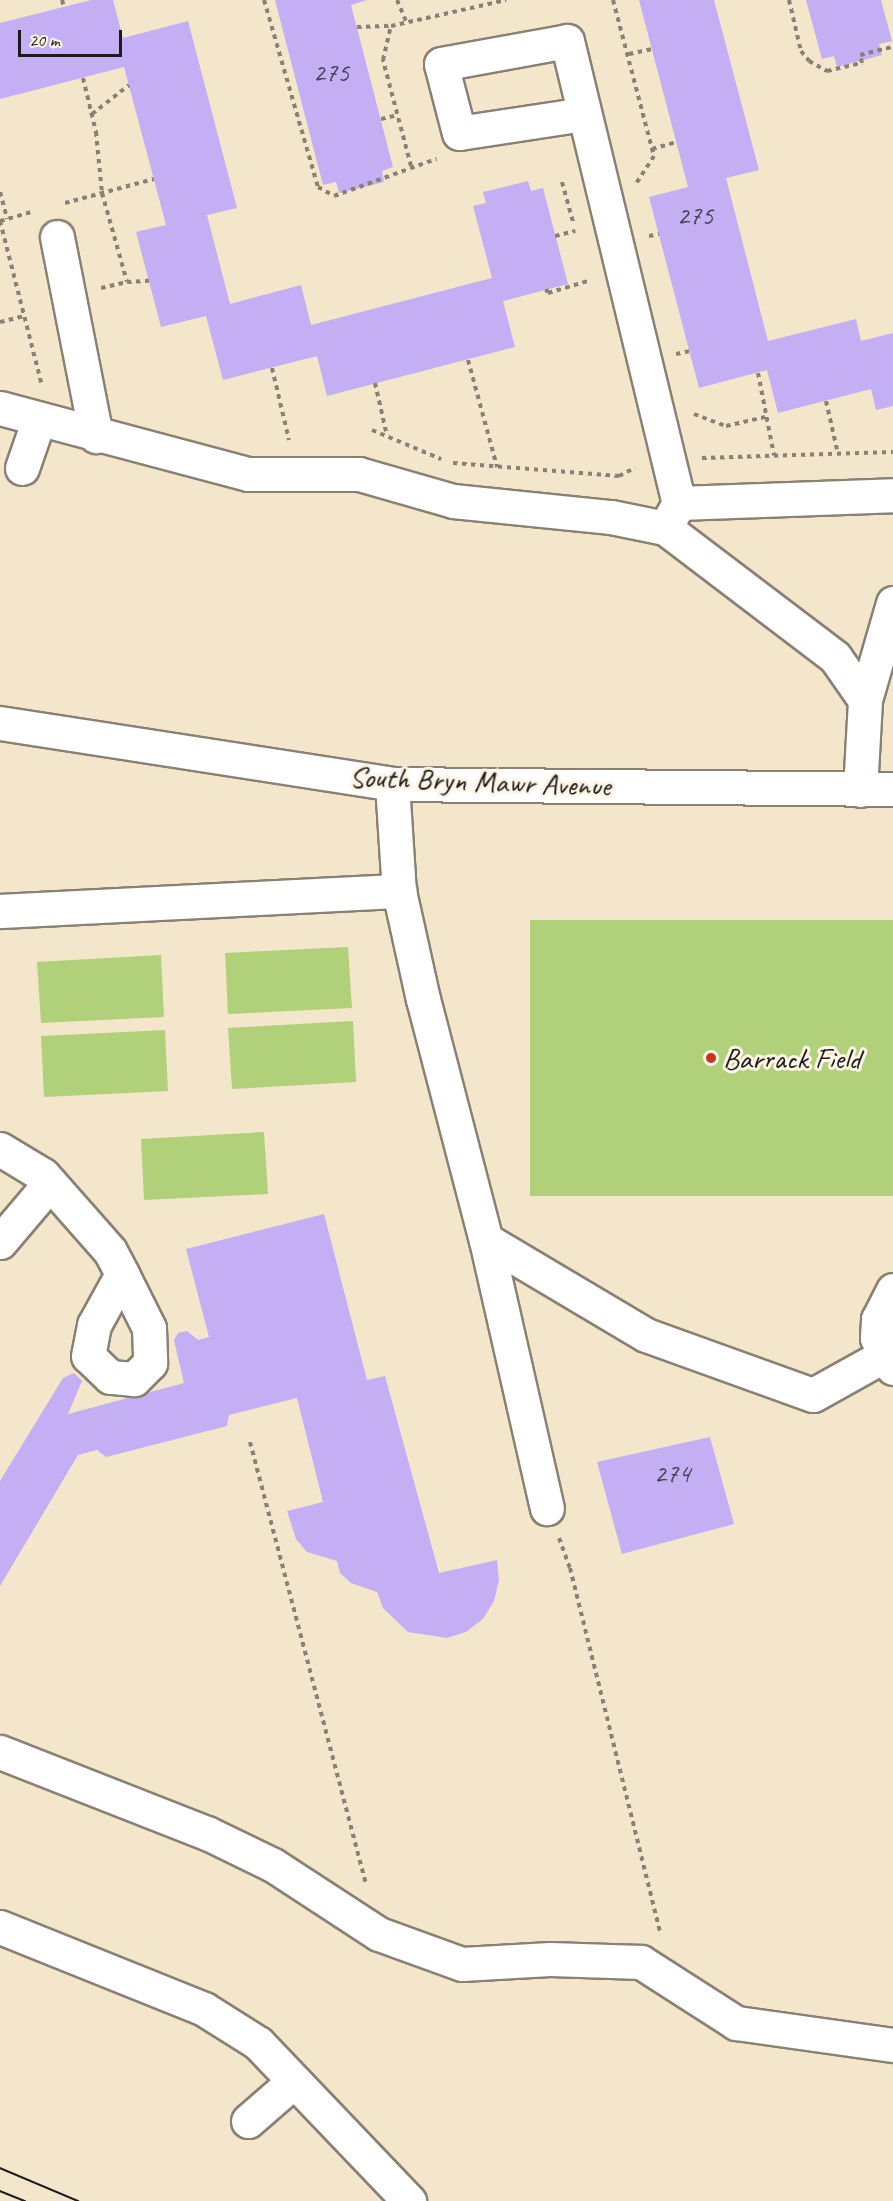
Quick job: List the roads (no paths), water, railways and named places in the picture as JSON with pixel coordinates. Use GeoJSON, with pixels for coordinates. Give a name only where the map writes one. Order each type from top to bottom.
{"type":"FeatureCollection","features":[{"type":"Feature","properties":{"kind":"main road"},"geometry":{"type":"LineString","coordinates":[[584,114],[669,462],[672,516],[835,657],[865,700]]}},
{"type":"Feature","properties":{"kind":"main road"},"geometry":{"type":"LineString","coordinates":[[57,237],[96,436]]}},
{"type":"Feature","properties":{"kind":"main road"},"geometry":{"type":"LineString","coordinates":[[0,408],[96,436],[248,474],[297,472],[359,474],[453,501],[611,518],[672,516],[893,495]]}},
{"type":"Feature","properties":{"kind":"main road"},"geometry":{"type":"LineString","coordinates":[[22,468],[46,422]]}},
{"type":"Feature","properties":{"kind":"main road"},"geometry":{"type":"LineString","coordinates":[[860,790],[865,700],[893,603]]}},
{"type":"Feature","properties":{"kind":"main road","name":"South Bryn Mawr Avenue"},"geometry":{"type":"LineString","coordinates":[[0,723],[392,784],[893,789]]}},
{"type":"Feature","properties":{"kind":"main road"},"geometry":{"type":"LineString","coordinates":[[392,784],[399,891],[423,999],[486,1240],[547,1508]]}},
{"type":"Feature","properties":{"kind":"main road"},"geometry":{"type":"LineString","coordinates":[[0,911],[399,891]]}},
{"type":"Feature","properties":{"kind":"main road"},"geometry":{"type":"LineString","coordinates":[[0,1149],[50,1183],[110,1251],[122,1274]]}},
{"type":"Feature","properties":{"kind":"main road"},"geometry":{"type":"LineString","coordinates":[[0,1242],[50,1183]]}},
{"type":"Feature","properties":{"kind":"main road"},"geometry":{"type":"LineString","coordinates":[[486,1240],[646,1335],[813,1395],[888,1362],[877,1338],[878,1319],[893,1290]]}},
{"type":"Feature","properties":{"kind":"main road"},"geometry":{"type":"LineString","coordinates":[[0,1752],[216,1838],[273,1865],[379,1934],[462,1964],[550,1959],[641,1962],[736,2023],[893,2045]]}},
{"type":"Feature","properties":{"kind":"main road"},"geometry":{"type":"LineString","coordinates":[[0,1927],[204,2009],[258,2043],[410,2201]]}},
{"type":"Feature","properties":{"kind":"main road"},"geometry":{"type":"LineString","coordinates":[[248,2121],[294,2082]]}},
{"type":"Feature","properties":{"kind":"tram line"},"geometry":{"type":"LineString","coordinates":[[0,2168],[78,2201]]}},
{"type":"Feature","properties":{"kind":"tram line"},"geometry":{"type":"LineString","coordinates":[[0,2191],[25,2201]]}},
{"type":"Feature","properties":{"kind":"place","name":"Barrack Field"},"geometry":{"type":"Point","coordinates":[711,1058]}}]}
